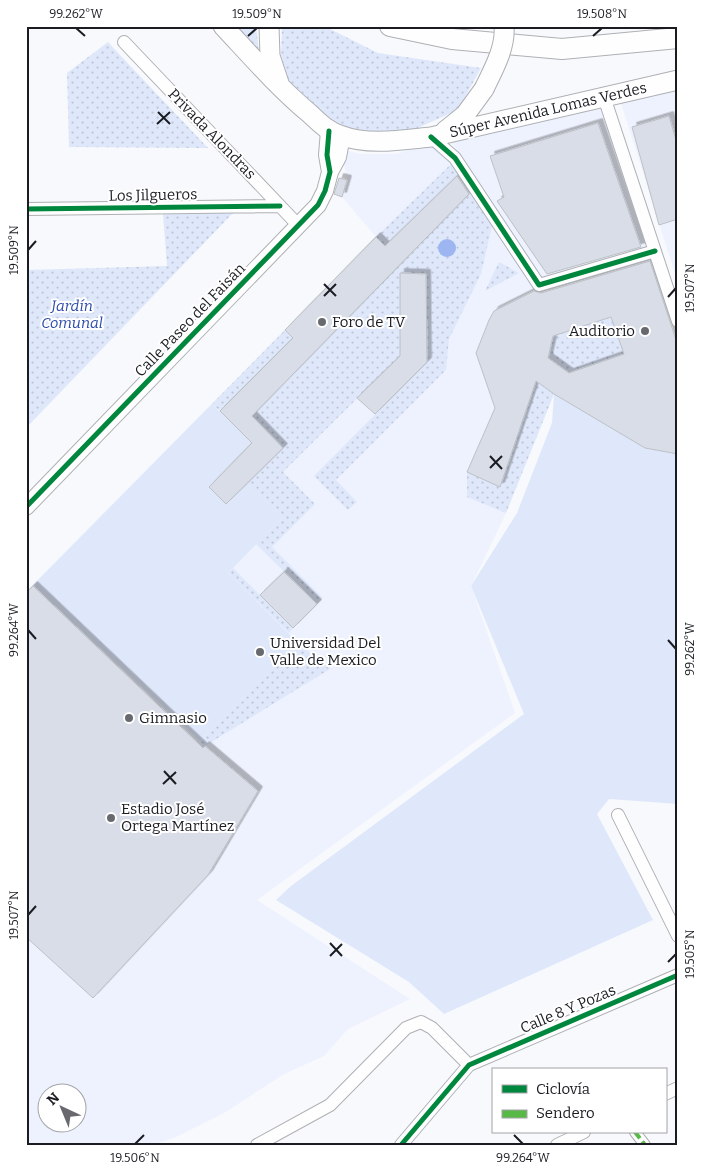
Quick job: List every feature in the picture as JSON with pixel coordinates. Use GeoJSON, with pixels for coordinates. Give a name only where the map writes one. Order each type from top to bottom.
{"type":"FeatureCollection","features":[{"type":"Feature","properties":{"kind":"main road"},"geometry":{"type":"LineString","coordinates":[[223,26],[280,87],[336,133]]}},
{"type":"Feature","properties":{"kind":"main road"},"geometry":{"type":"LineString","coordinates":[[269,26],[270,56],[280,87]]}},
{"type":"Feature","properties":{"kind":"main road"},"geometry":{"type":"LineString","coordinates":[[390,26],[452,40],[562,49],[678,38]]}},
{"type":"Feature","properties":{"kind":"main road"},"geometry":{"type":"LineString","coordinates":[[435,136],[465,115],[484,89],[498,62],[504,26]]}},
{"type":"Feature","properties":{"kind":"main road","name":"Súper Avenida Lomas Verdes"},"geometry":{"type":"LineString","coordinates":[[336,133],[363,140],[395,141],[435,136],[678,80]]}},
{"type":"Feature","properties":{"kind":"street","name":"Privada Alondras"},"geometry":{"type":"LineString","coordinates":[[124,42],[299,226]]}},
{"type":"Feature","properties":{"kind":"street"},"geometry":{"type":"LineString","coordinates":[[604,97],[678,321]]}},
{"type":"Feature","properties":{"kind":"street","name":"Calle Paseo del Faisán"},"geometry":{"type":"LineString","coordinates":[[26,507],[318,205],[325,191],[330,172],[327,155],[336,133]]}},
{"type":"Feature","properties":{"kind":"street"},"geometry":{"type":"LineString","coordinates":[[435,136],[455,158],[539,285],[655,251]]}},
{"type":"Feature","properties":{"kind":"street","name":"Los Jilgueros"},"geometry":{"type":"LineString","coordinates":[[26,209],[280,206]]}},
{"type":"Feature","properties":{"kind":"street"},"geometry":{"type":"LineString","coordinates":[[618,815],[678,936]]}},
{"type":"Feature","properties":{"kind":"street","name":"Calle 8 Y Pozas"},"geometry":{"type":"LineString","coordinates":[[469,1065],[678,975]]}},
{"type":"Feature","properties":{"kind":"street"},"geometry":{"type":"LineString","coordinates":[[257,1145],[330,1105],[406,1028],[421,1022],[432,1028],[469,1065],[401,1145]]}},
{"type":"Feature","properties":{"kind":"street"},"geometry":{"type":"LineString","coordinates":[[666,1094],[678,1088]]}},
{"type":"Feature","properties":{"kind":"street"},"geometry":{"type":"LineString","coordinates":[[557,1145],[580,1134]]}},
{"type":"Feature","properties":{"kind":"street"},"geometry":{"type":"LineString","coordinates":[[637,1134],[645,1145]]}},
{"type":"Feature","properties":{"kind":"shaded area"},"geometry":{"type":"Polygon","coordinates":[[[678,86],[678,283],[620,100],[678,86]]]}},
{"type":"Feature","properties":{"kind":"shaded area"},"geometry":{"type":"Polygon","coordinates":[[[599,102],[647,248],[543,282],[449,138],[599,102]]]}},
{"type":"Feature","properties":{"kind":"shaded area","name":"Universidad Del Valle de Mexico"},"geometry":{"type":"Polygon","coordinates":[[[430,142],[453,162],[492,226],[539,288],[650,255],[678,346],[678,454],[645,448],[554,394],[506,513],[471,586],[515,713],[257,900],[410,999],[348,1029],[324,1056],[284,1074],[224,1113],[176,1137],[152,1145],[26,1145],[26,592],[376,237],[342,197],[347,180],[341,149],[360,154],[397,154],[430,142]]]}},
{"type":"Feature","properties":{"kind":"green space"},"geometry":{"type":"Polygon","coordinates":[[[236,26],[256,26],[259,52],[236,26]]]}},
{"type":"Feature","properties":{"kind":"green space"},"geometry":{"type":"Polygon","coordinates":[[[282,26],[324,26],[378,53],[481,68],[458,110],[413,130],[362,134],[324,117],[290,86],[281,55],[282,26]]]}},
{"type":"Feature","properties":{"kind":"green space"},"geometry":{"type":"Polygon","coordinates":[[[108,42],[208,148],[69,147],[67,73],[108,42]]]}},
{"type":"Feature","properties":{"kind":"green space"},"geometry":{"type":"Polygon","coordinates":[[[453,162],[460,173],[385,246],[376,237],[453,162]]]}},
{"type":"Feature","properties":{"kind":"green space"},"geometry":{"type":"Polygon","coordinates":[[[471,192],[492,226],[481,274],[449,339],[446,370],[336,480],[357,502],[348,510],[314,476],[427,362],[426,274],[400,273],[400,356],[283,472],[315,504],[272,547],[323,598],[317,604],[256,544],[283,517],[247,483],[283,448],[252,416],[471,192]]]}},
{"type":"Feature","properties":{"kind":"green space","name":"Jardín Comunal"},"geometry":{"type":"Polygon","coordinates":[[[233,213],[26,428],[26,270],[167,266],[163,214],[233,213]]]}},
{"type":"Feature","properties":{"kind":"green space"},"geometry":{"type":"Polygon","coordinates":[[[499,262],[519,273],[485,291],[499,262]]]}},
{"type":"Feature","properties":{"kind":"green space"},"geometry":{"type":"Polygon","coordinates":[[[611,317],[624,354],[569,373],[548,358],[553,336],[611,317]]]}},
{"type":"Feature","properties":{"kind":"green space"},"geometry":{"type":"Polygon","coordinates":[[[285,330],[293,338],[220,411],[212,404],[285,330]]]}},
{"type":"Feature","properties":{"kind":"green space"},"geometry":{"type":"Polygon","coordinates":[[[536,381],[554,394],[506,513],[467,497],[467,472],[500,487],[536,381]]]}},
{"type":"Feature","properties":{"kind":"green space"},"geometry":{"type":"Polygon","coordinates":[[[554,394],[645,448],[678,454],[678,804],[609,799],[597,814],[653,920],[444,1014],[409,982],[276,900],[291,886],[524,714],[471,586],[517,513],[552,423],[554,394]]]}},
{"type":"Feature","properties":{"kind":"green space"},"geometry":{"type":"Polygon","coordinates":[[[212,404],[252,443],[209,487],[226,504],[247,483],[283,517],[228,573],[298,643],[200,741],[33,585],[212,404]]]}},
{"type":"Feature","properties":{"kind":"green space"},"geometry":{"type":"Polygon","coordinates":[[[233,568],[293,628],[289,633],[228,573],[233,568]]]}},
{"type":"Feature","properties":{"kind":"green space"},"geometry":{"type":"Polygon","coordinates":[[[298,643],[330,669],[205,746],[200,741],[298,643]]]}},
{"type":"Feature","properties":{"kind":"water"},"geometry":{"type":"Polygon","coordinates":[[[447,239],[453,242],[456,248],[453,254],[447,257],[441,254],[438,248],[441,242],[447,239]]]}},
{"type":"Feature","properties":{"kind":"building"},"geometry":{"type":"Polygon","coordinates":[[[669,116],[678,147],[678,219],[659,225],[632,127],[669,116]]]}},
{"type":"Feature","properties":{"kind":"building"},"geometry":{"type":"Polygon","coordinates":[[[598,123],[641,247],[547,274],[497,201],[504,197],[490,156],[598,123]]]}},
{"type":"Feature","properties":{"kind":"building"},"geometry":{"type":"Polygon","coordinates":[[[457,176],[469,194],[252,416],[283,448],[226,504],[209,487],[252,443],[220,411],[293,338],[285,330],[376,237],[385,246],[457,176]]]}},
{"type":"Feature","properties":{"kind":"building"},"geometry":{"type":"Polygon","coordinates":[[[339,178],[347,180],[342,197],[334,194],[339,178]]]}},
{"type":"Feature","properties":{"kind":"building"},"geometry":{"type":"Polygon","coordinates":[[[650,261],[678,346],[678,454],[645,448],[554,394],[536,381],[500,487],[467,472],[495,408],[476,353],[489,320],[494,311],[534,291],[541,293],[650,261]],[[611,317],[553,336],[548,358],[569,373],[624,354],[611,317]]]}},
{"type":"Feature","properties":{"kind":"building"},"geometry":{"type":"Polygon","coordinates":[[[400,273],[426,274],[427,362],[375,414],[357,398],[400,356],[400,273]]]}},
{"type":"Feature","properties":{"kind":"building"},"geometry":{"type":"Polygon","coordinates":[[[284,572],[317,604],[293,628],[260,595],[284,572]]]}},
{"type":"Feature","properties":{"kind":"building","name":"Estadio José Ortega Martínez"},"geometry":{"type":"Polygon","coordinates":[[[33,586],[203,748],[205,746],[258,791],[208,875],[93,998],[26,937],[26,593],[33,586]]]}},
{"type":"Feature","properties":{"kind":"marked path"},"geometry":{"type":"LineString","coordinates":[[637,1134],[645,1145]]}},
{"type":"Feature","properties":{"kind":"cycle path"},"geometry":{"type":"LineString","coordinates":[[26,507],[318,205],[325,191],[330,172],[327,155],[329,131]]}},
{"type":"Feature","properties":{"kind":"cycle path"},"geometry":{"type":"LineString","coordinates":[[431,137],[455,158],[539,285],[655,251]]}},
{"type":"Feature","properties":{"kind":"cycle path"},"geometry":{"type":"LineString","coordinates":[[26,209],[280,206]]}},
{"type":"Feature","properties":{"kind":"cycle path"},"geometry":{"type":"LineString","coordinates":[[401,1145],[469,1065],[678,975]]}},
{"type":"Feature","properties":{"kind":"place","name":"Foro de TV"},"geometry":{"type":"Point","coordinates":[322,322]}},
{"type":"Feature","properties":{"kind":"place","name":"Auditorio"},"geometry":{"type":"Point","coordinates":[645,331]}},
{"type":"Feature","properties":{"kind":"place","name":"Universidad Del Valle de Mexico"},"geometry":{"type":"Point","coordinates":[260,652]}},
{"type":"Feature","properties":{"kind":"place","name":"Gimnasio"},"geometry":{"type":"Point","coordinates":[129,718]}},
{"type":"Feature","properties":{"kind":"place","name":"Estadio José Ortega Martínez"},"geometry":{"type":"Point","coordinates":[111,818]}}]}
